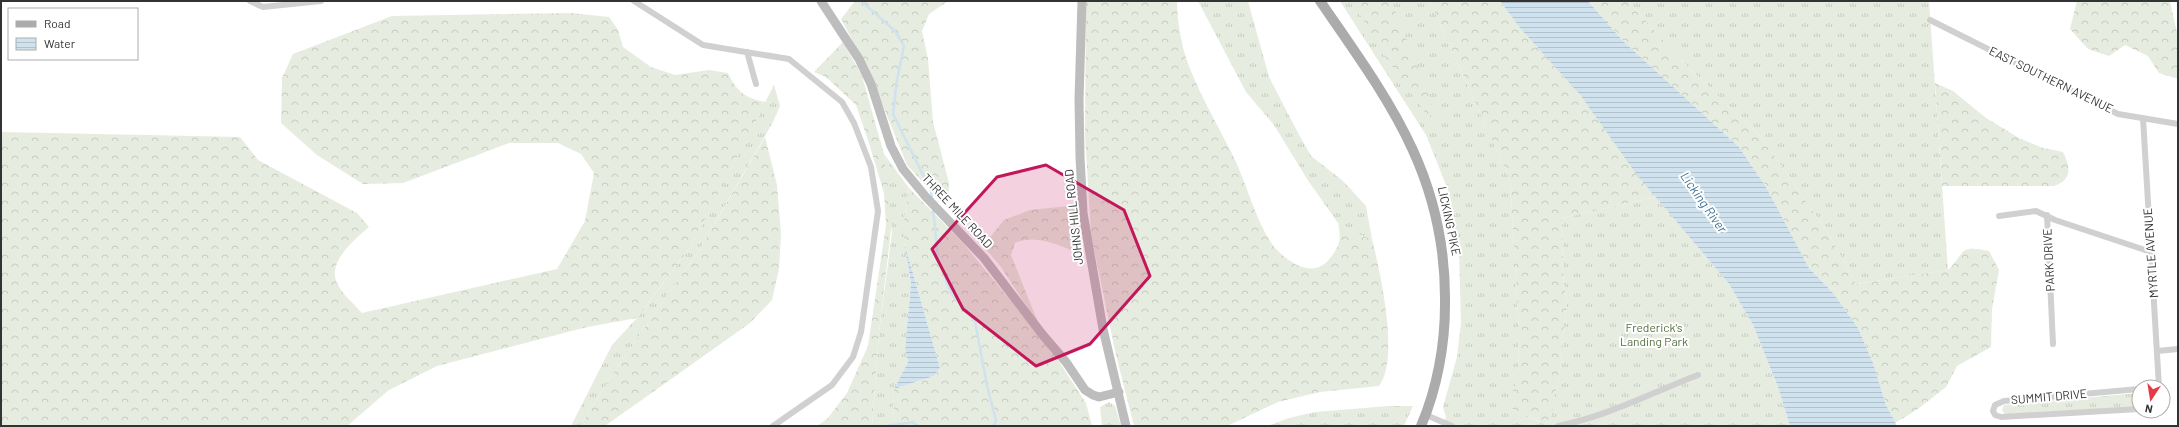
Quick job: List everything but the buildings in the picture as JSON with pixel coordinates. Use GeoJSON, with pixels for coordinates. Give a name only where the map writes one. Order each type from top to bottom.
{"type":"FeatureCollection","features":[{"type":"Feature","properties":{"kind":"main road","name":"LICKING PIKE"},"geometry":{"type":"LineString","coordinates":[[1320,1],[1399,120],[1417,156],[1435,209],[1444,257],[1445,316],[1439,361],[1426,414],[1421,426]]}},
{"type":"Feature","properties":{"kind":"street"},"geometry":{"type":"LineString","coordinates":[[250,1],[263,7],[321,1]]}},
{"type":"Feature","properties":{"kind":"street"},"geometry":{"type":"LineString","coordinates":[[634,1],[703,45],[789,59],[842,102],[854,123],[866,155],[873,178],[878,204],[876,233],[861,332],[853,357],[832,385],[773,426]]}},
{"type":"Feature","properties":{"kind":"street","name":"THREE MILE ROAD"},"geometry":{"type":"LineString","coordinates":[[821,1],[859,59],[871,84],[892,146],[903,169],[926,197],[984,258],[1042,334],[1066,362],[1085,390],[1093,395],[1099,396],[1119,392]]}},
{"type":"Feature","properties":{"kind":"street","name":"JOHNS HILL ROAD"},"geometry":{"type":"LineString","coordinates":[[1082,1],[1080,150],[1083,213],[1093,278],[1126,426]]}},
{"type":"Feature","properties":{"kind":"street","name":"EAST SOUTHERN AVENUE"},"geometry":{"type":"LineString","coordinates":[[1930,20],[2118,114],[2178,124]]}},
{"type":"Feature","properties":{"kind":"street"},"geometry":{"type":"LineString","coordinates":[[747,52],[756,84]]}},
{"type":"Feature","properties":{"kind":"street","name":"MYRTLE AVENUE"},"geometry":{"type":"LineString","coordinates":[[2144,118],[2158,379]]}},
{"type":"Feature","properties":{"kind":"street"},"geometry":{"type":"LineString","coordinates":[[1998,216],[2036,211],[2047,216]]}},
{"type":"Feature","properties":{"kind":"street","name":"PARK DRIVE"},"geometry":{"type":"LineString","coordinates":[[2053,344],[2047,216],[2151,252]]}},
{"type":"Feature","properties":{"kind":"street"},"geometry":{"type":"LineString","coordinates":[[2157,351],[2178,349]]}},
{"type":"Feature","properties":{"kind":"street"},"geometry":{"type":"LineString","coordinates":[[1558,426],[1585,421],[1617,410],[1698,375]]}},
{"type":"Feature","properties":{"kind":"street","name":"SUMMIT DRIVE"},"geometry":{"type":"LineString","coordinates":[[2131,390],[2004,401],[1995,404],[1993,411],[1995,415],[2001,417],[2131,409]]}},
{"type":"Feature","properties":{"kind":"street"},"geometry":{"type":"LineString","coordinates":[[1426,414],[1452,426]]}},
{"type":"Feature","properties":{"kind":"highlighted area"},"geometry":{"type":"Polygon","coordinates":[[[1046,165],[1124,210],[1150,276],[1090,344],[1036,366],[963,309],[932,249],[997,177],[1046,165]]]}},
{"type":"Feature","properties":{"kind":"green space"},"geometry":{"type":"Polygon","coordinates":[[[855,1],[948,1],[929,14],[922,31],[928,59],[933,122],[949,183],[948,209],[907,165],[868,69],[841,19],[855,1]]]}},
{"type":"Feature","properties":{"kind":"green space"},"geometry":{"type":"Polygon","coordinates":[[[1086,1],[1177,1],[1181,39],[1192,74],[1236,162],[1264,230],[1269,240],[1281,254],[1295,264],[1303,267],[1318,268],[1325,264],[1331,257],[1338,244],[1340,233],[1338,223],[1353,233],[1372,239],[1383,293],[1388,336],[1388,356],[1385,373],[1379,386],[1320,392],[1278,402],[1227,426],[1134,426],[1116,355],[1091,234],[1085,135],[1086,1]]]}},
{"type":"Feature","properties":{"kind":"green space"},"geometry":{"type":"Polygon","coordinates":[[[1198,1],[1248,1],[1269,77],[1297,131],[1311,156],[1343,181],[1366,206],[1372,239],[1353,233],[1338,223],[1309,182],[1274,125],[1246,92],[1198,1]]]}},
{"type":"Feature","properties":{"kind":"green space","name":"Frederick's Landing Park"},"geometry":{"type":"Polygon","coordinates":[[[1340,1],[1430,1],[1510,180],[1519,330],[1518,373],[1510,407],[1539,422],[1551,416],[1561,363],[1564,324],[1567,308],[1563,275],[1562,218],[1656,197],[1729,284],[1753,325],[1778,387],[1790,426],[1442,426],[1446,417],[1443,407],[1457,357],[1461,323],[1459,250],[1448,190],[1426,135],[1340,1]]]}},
{"type":"Feature","properties":{"kind":"green space"},"geometry":{"type":"Polygon","coordinates":[[[1352,1],[1391,1],[1439,121],[1425,112],[1384,55],[1352,1]]]}},
{"type":"Feature","properties":{"kind":"green space"},"geometry":{"type":"Polygon","coordinates":[[[1430,1],[1500,1],[1581,96],[1656,197],[1562,218],[1563,275],[1567,308],[1564,324],[1561,363],[1551,417],[1546,425],[1509,407],[1518,373],[1519,330],[1510,180],[1430,1]]]}},
{"type":"Feature","properties":{"kind":"green space"},"geometry":{"type":"Polygon","coordinates":[[[1588,1],[1628,1],[1682,61],[1762,138],[1830,236],[1856,284],[1948,270],[1967,249],[1989,251],[1999,270],[1992,309],[1991,347],[1957,366],[1946,387],[1918,409],[1895,423],[1886,405],[1873,363],[1858,328],[1834,294],[1809,268],[1766,187],[1739,147],[1623,41],[1588,1]]]}},
{"type":"Feature","properties":{"kind":"green space"},"geometry":{"type":"Polygon","coordinates":[[[1628,1],[1929,1],[1948,270],[1856,284],[1830,236],[1762,138],[1682,61],[1628,1]]]}},
{"type":"Feature","properties":{"kind":"green space"},"geometry":{"type":"Polygon","coordinates":[[[2077,1],[2170,2],[2178,37],[2178,79],[2159,73],[2148,56],[2125,45],[2109,56],[2088,49],[2070,29],[2077,1]]]}},
{"type":"Feature","properties":{"kind":"green space"},"geometry":{"type":"Polygon","coordinates":[[[571,13],[609,17],[618,30],[623,47],[651,67],[675,75],[709,70],[728,73],[734,85],[742,93],[753,99],[766,102],[691,246],[637,318],[587,327],[437,366],[389,390],[347,426],[1,426],[1,132],[240,137],[258,160],[357,213],[369,227],[343,252],[335,268],[335,277],[340,289],[362,313],[557,269],[585,221],[594,173],[581,154],[558,143],[509,143],[403,183],[363,184],[317,155],[281,123],[282,78],[293,54],[392,16],[571,13]]]}},
{"type":"Feature","properties":{"kind":"green space"},"geometry":{"type":"Polygon","coordinates":[[[843,42],[862,76],[884,154],[892,221],[879,332],[872,426],[817,426],[828,418],[847,393],[868,346],[886,225],[884,193],[856,105],[826,77],[814,72],[843,42]]]}},
{"type":"Feature","properties":{"kind":"green space"},"geometry":{"type":"Polygon","coordinates":[[[1935,83],[1953,91],[1986,118],[2019,138],[2043,148],[2063,152],[2068,167],[2067,176],[2064,180],[2054,186],[1942,186],[1935,83]]]}},
{"type":"Feature","properties":{"kind":"green space"},"geometry":{"type":"Polygon","coordinates":[[[774,85],[780,106],[773,122],[701,247],[618,366],[580,426],[571,426],[612,345],[637,318],[691,246],[774,85]]]}},
{"type":"Feature","properties":{"kind":"green space"},"geometry":{"type":"Polygon","coordinates":[[[765,137],[777,185],[781,234],[779,269],[772,300],[750,323],[605,426],[580,426],[618,366],[701,247],[765,137]]]}},
{"type":"Feature","properties":{"kind":"green space"},"geometry":{"type":"Polygon","coordinates":[[[884,154],[909,188],[904,220],[904,242],[911,283],[905,349],[908,362],[894,389],[893,426],[872,426],[879,332],[892,233],[884,154]]]}},
{"type":"Feature","properties":{"kind":"green space"},"geometry":{"type":"Polygon","coordinates":[[[909,188],[963,243],[1052,351],[1086,403],[1092,426],[893,426],[894,389],[934,376],[940,368],[904,242],[904,220],[909,188]]]}},
{"type":"Feature","properties":{"kind":"green space"},"geometry":{"type":"Polygon","coordinates":[[[1078,205],[1082,255],[1049,242],[1032,239],[1015,243],[1011,255],[1039,325],[1001,267],[983,246],[1004,220],[1030,210],[1078,205]]]}},
{"type":"Feature","properties":{"kind":"green space"},"geometry":{"type":"Polygon","coordinates":[[[2131,394],[2131,407],[2005,414],[2002,410],[2004,405],[2131,394]]]}},
{"type":"Feature","properties":{"kind":"green space"},"geometry":{"type":"Polygon","coordinates":[[[1109,402],[1115,406],[1121,426],[1102,426],[1100,407],[1109,402]]]}},
{"type":"Feature","properties":{"kind":"green space"},"geometry":{"type":"Polygon","coordinates":[[[1389,406],[1413,406],[1404,426],[1267,426],[1289,418],[1315,412],[1389,406]]]}},
{"type":"Feature","properties":{"kind":"water","name":"Licking River"},"geometry":{"type":"Polygon","coordinates":[[[1500,1],[1588,1],[1623,41],[1739,147],[1766,187],[1809,268],[1834,294],[1858,328],[1873,363],[1886,405],[1897,426],[1790,426],[1778,387],[1753,325],[1729,284],[1637,175],[1581,96],[1521,29],[1500,1]]]}},
{"type":"Feature","properties":{"kind":"water"},"geometry":{"type":"Polygon","coordinates":[[[904,242],[940,368],[934,376],[894,389],[908,362],[905,349],[911,283],[904,242]]]}},
{"type":"Feature","properties":{"kind":"waterway"},"geometry":{"type":"LineString","coordinates":[[861,1],[895,31],[904,46],[897,80],[893,114],[931,191],[932,199]]}},
{"type":"Feature","properties":{"kind":"waterway"},"geometry":{"type":"LineString","coordinates":[[933,208],[938,259],[951,293],[975,321],[987,386],[996,420],[994,426]]}},
{"type":"Feature","properties":{"kind":"waterway"},"geometry":{"type":"LineString","coordinates":[[887,426],[913,422],[917,426]]}}]}
